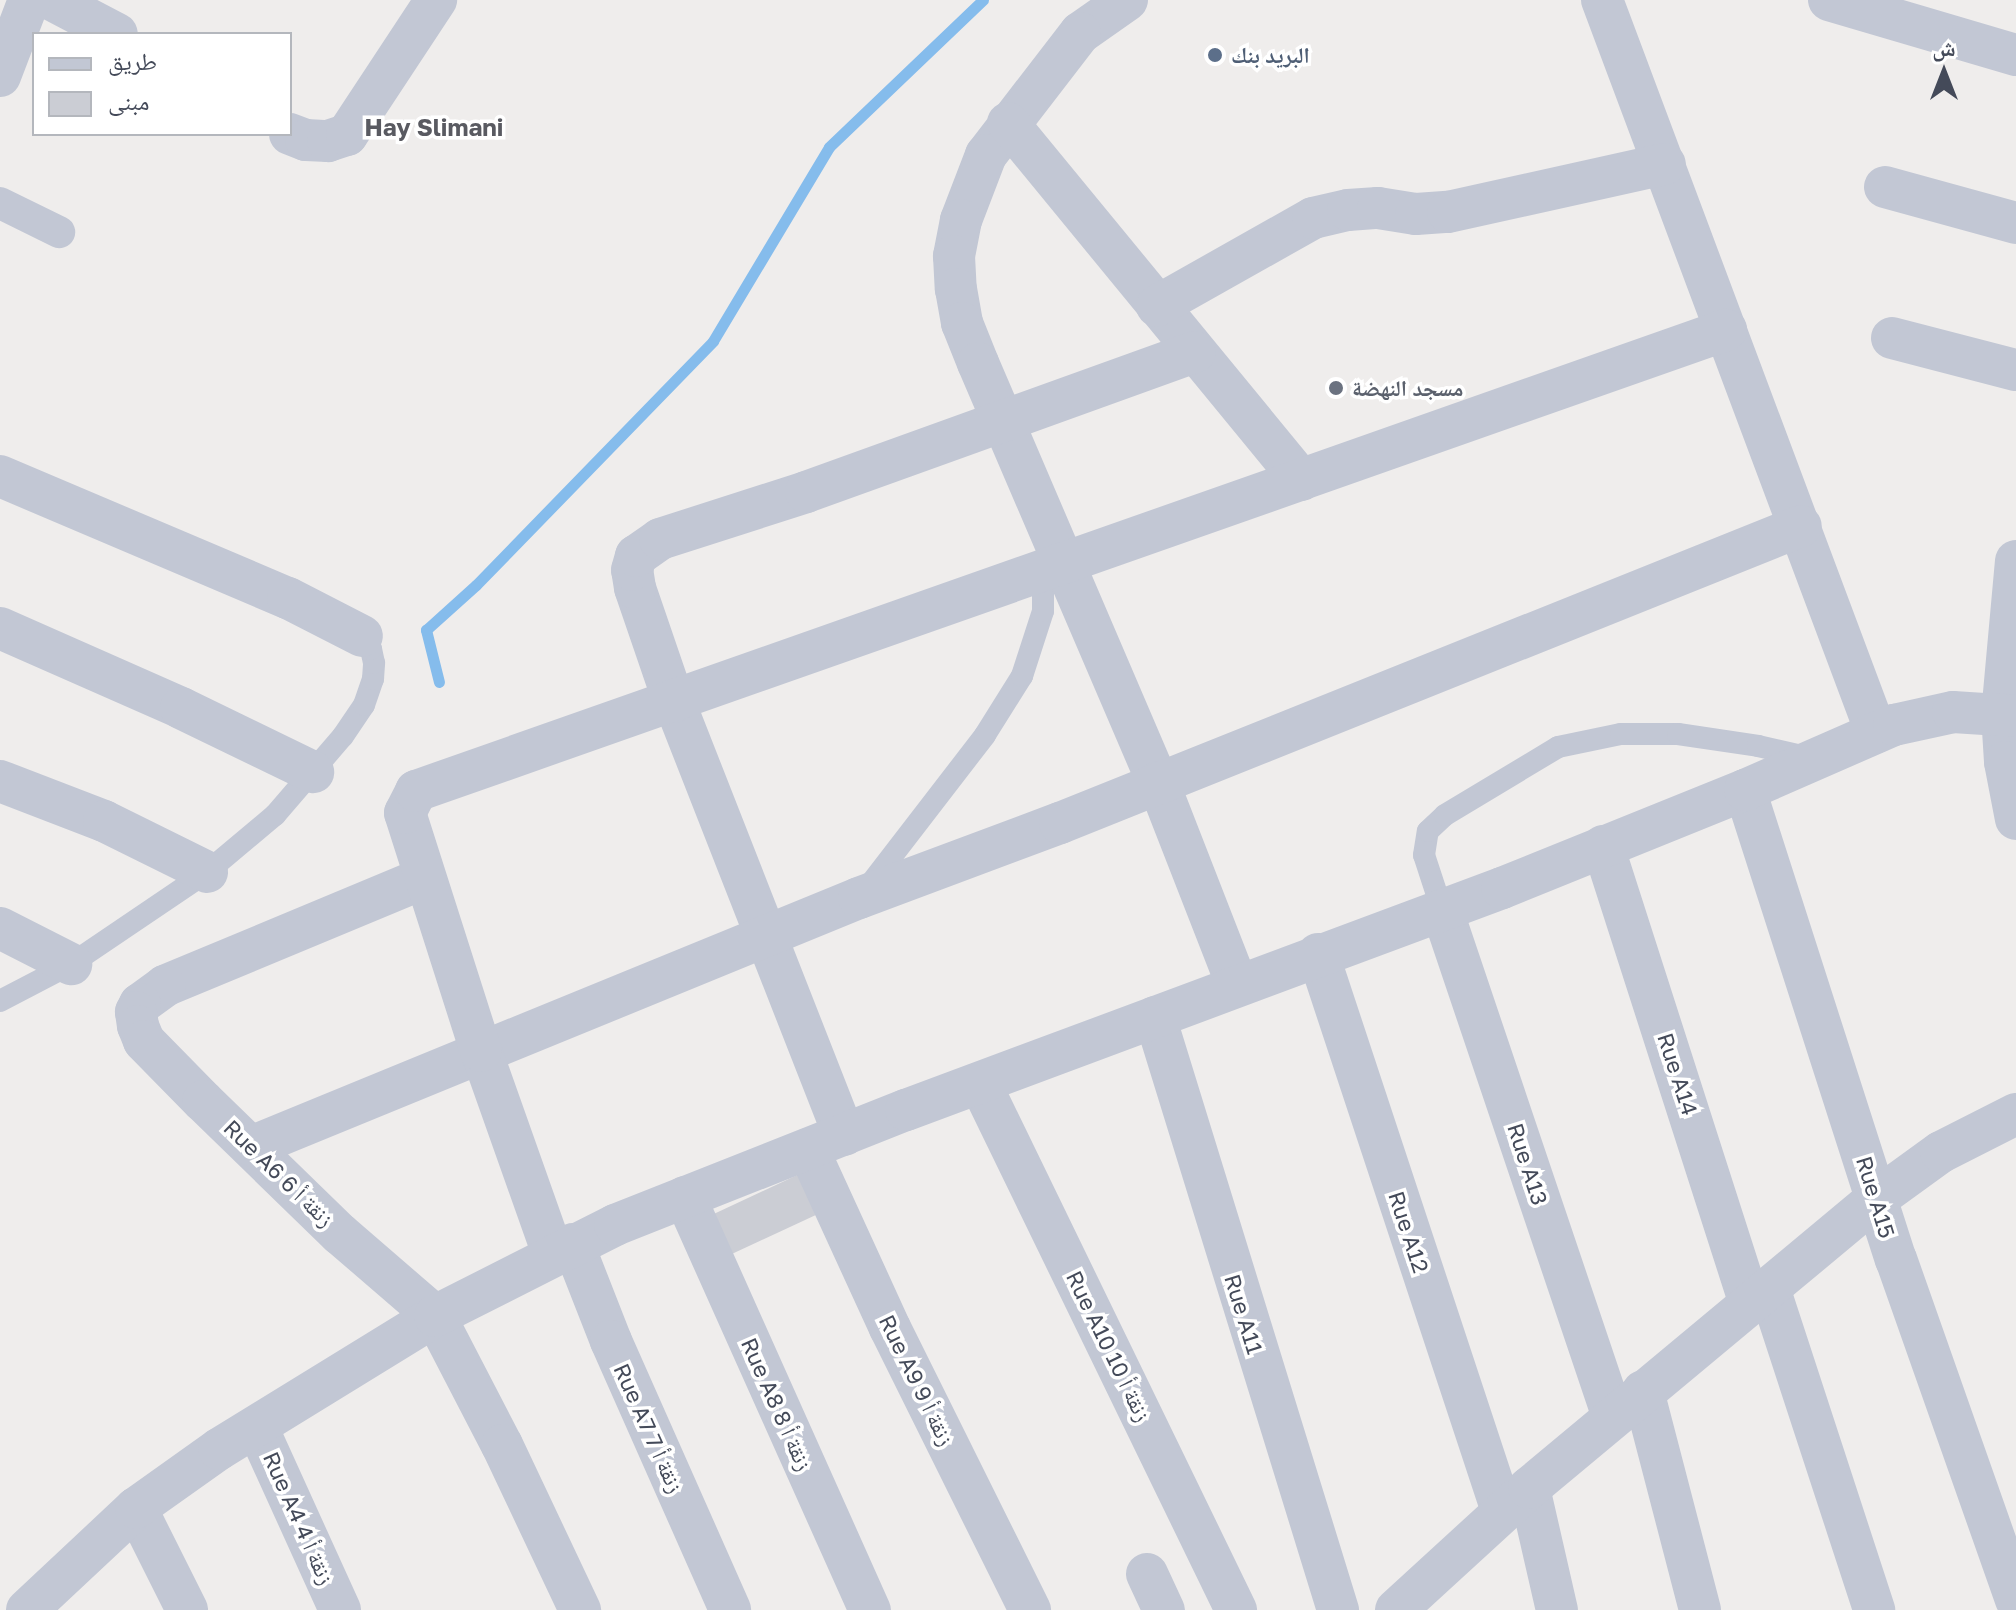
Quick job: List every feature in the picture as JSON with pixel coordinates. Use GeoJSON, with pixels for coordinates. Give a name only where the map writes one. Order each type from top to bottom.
{"type":"FeatureCollection","features":[{"type":"Feature","properties":{"kind":"street"},"geometry":{"type":"LineString","coordinates":[[0,76],[29,0]]}},
{"type":"Feature","properties":{"kind":"street"},"geometry":{"type":"LineString","coordinates":[[52,0],[113,32]]}},
{"type":"Feature","properties":{"kind":"street"},"geometry":{"type":"LineString","coordinates":[[292,135],[306,140],[328,141],[347,135],[436,0]]}},
{"type":"Feature","properties":{"kind":"street"},"geometry":{"type":"LineString","coordinates":[[1127,0],[1080,33],[986,155],[972,186],[954,256],[962,323],[1004,419],[1054,568],[1158,782],[1237,985]]}},
{"type":"Feature","properties":{"kind":"street"},"geometry":{"type":"LineString","coordinates":[[1602,0],[1876,732]]}},
{"type":"Feature","properties":{"kind":"street"},"geometry":{"type":"LineString","coordinates":[[1829,0],[2016,55]]}},
{"type":"Feature","properties":{"kind":"street"},"geometry":{"type":"LineString","coordinates":[[1008,123],[1301,480]]}},
{"type":"Feature","properties":{"kind":"street"},"geometry":{"type":"LineString","coordinates":[[1157,306],[1313,218],[1348,210],[1378,208],[1416,214],[1448,212],[1665,164]]}},
{"type":"Feature","properties":{"kind":"street"},"geometry":{"type":"LineString","coordinates":[[1885,187],[2016,223]]}},
{"type":"Feature","properties":{"kind":"street"},"geometry":{"type":"LineString","coordinates":[[0,203],[59,232]]}},
{"type":"Feature","properties":{"kind":"street","name":"Rue A7 زنقة أ 7"},"geometry":{"type":"LineString","coordinates":[[730,1610],[611,1341],[563,1249],[481,1051],[405,813],[416,791],[1726,330]]}},
{"type":"Feature","properties":{"kind":"street"},"geometry":{"type":"LineString","coordinates":[[1892,338],[2016,370]]}},
{"type":"Feature","properties":{"kind":"street"},"geometry":{"type":"LineString","coordinates":[[1004,419],[1195,352]]}},
{"type":"Feature","properties":{"kind":"street","name":"Rue A9 زنقة أ 9"},"geometry":{"type":"LineString","coordinates":[[1004,419],[806,492],[660,539],[636,556],[632,570],[635,588],[674,702],[765,936],[826,1142],[890,1328],[1030,1610]]}},
{"type":"Feature","properties":{"kind":"street"},"geometry":{"type":"LineString","coordinates":[[0,476],[288,598],[362,636]]}},
{"type":"Feature","properties":{"kind":"street"},"geometry":{"type":"LineString","coordinates":[[253,1146],[859,898],[1801,526]]}},
{"type":"Feature","properties":{"kind":"street"},"geometry":{"type":"LineString","coordinates":[[2016,561],[2005,762],[2016,819]]}},
{"type":"Feature","properties":{"kind":"street"},"geometry":{"type":"LineString","coordinates":[[0,628],[181,708],[313,772]]}},
{"type":"Feature","properties":{"kind":"street"},"geometry":{"type":"LineString","coordinates":[[27,1610],[136,1508],[173,1479],[435,1316],[563,1249],[826,1142],[1318,954],[1442,910],[1745,790],[1876,732],[1929,715],[1970,712],[2009,715]]}},
{"type":"Feature","properties":{"kind":"street"},"geometry":{"type":"LineString","coordinates":[[0,781],[104,821],[207,872]]}},
{"type":"Feature","properties":{"kind":"street","name":"Rue A15"},"geometry":{"type":"LineString","coordinates":[[1745,790],[1876,1199],[2016,1600]]}},
{"type":"Feature","properties":{"kind":"street","name":"Rue A14"},"geometry":{"type":"LineString","coordinates":[[1603,846],[1759,1296],[1874,1610]]}},
{"type":"Feature","properties":{"kind":"street","name":"Rue A6 زنقة أ 6"},"geometry":{"type":"LineString","coordinates":[[424,878],[203,968],[157,990],[140,1004],[136,1012],[138,1026],[144,1041],[340,1234],[435,1316],[502,1445],[580,1610]]}},
{"type":"Feature","properties":{"kind":"street","name":"Rue A13"},"geometry":{"type":"LineString","coordinates":[[1442,910],[1628,1404],[1700,1610]]}},
{"type":"Feature","properties":{"kind":"street"},"geometry":{"type":"LineString","coordinates":[[0,928],[71,964]]}},
{"type":"Feature","properties":{"kind":"street","name":"Rue A12"},"geometry":{"type":"LineString","coordinates":[[1318,954],[1557,1610]]}},
{"type":"Feature","properties":{"kind":"street","name":"Rue A11"},"geometry":{"type":"LineString","coordinates":[[1155,1017],[1338,1610]]}},
{"type":"Feature","properties":{"kind":"street","name":"Rue A10 زنقة أ 10"},"geometry":{"type":"LineString","coordinates":[[980,1083],[1236,1610]]}},
{"type":"Feature","properties":{"kind":"street"},"geometry":{"type":"LineString","coordinates":[[1414,1603],[1516,1499],[1876,1199],[1941,1152],[2016,1114]]}},
{"type":"Feature","properties":{"kind":"street","name":"Rue A8 زنقة أ 8"},"geometry":{"type":"LineString","coordinates":[[685,1197],[857,1605]]}},
{"type":"Feature","properties":{"kind":"street","name":"Rue A4 زنقة أ 4"},"geometry":{"type":"LineString","coordinates":[[257,1427],[340,1610]]}},
{"type":"Feature","properties":{"kind":"street"},"geometry":{"type":"LineString","coordinates":[[136,1508],[187,1610]]}},
{"type":"Feature","properties":{"kind":"lane"},"geometry":{"type":"LineString","coordinates":[[859,898],[985,735],[1022,676],[1054,568]]}},
{"type":"Feature","properties":{"kind":"lane"},"geometry":{"type":"LineString","coordinates":[[0,1001],[71,964],[207,872],[275,815],[313,772],[364,705],[373,679],[371,649],[362,636]]}},
{"type":"Feature","properties":{"kind":"lane"},"geometry":{"type":"LineString","coordinates":[[1442,910],[1424,855],[1428,831],[1445,815],[1558,747],[1621,734],[1678,734],[1758,746],[1816,759]]}},
{"type":"Feature","properties":{"kind":"building"},"geometry":{"type":"Polygon","coordinates":[[[808,1170],[827,1210],[732,1254],[714,1214],[808,1170]]]}},
{"type":"Feature","properties":{"kind":"waterway"},"geometry":{"type":"LineString","coordinates":[[439,682],[426,630],[476,585],[713,341],[829,147],[983,0]]}},
{"type":"Feature","properties":{"kind":"place","name":"البريد بنك"},"geometry":{"type":"Point","coordinates":[1215,55]}},
{"type":"Feature","properties":{"kind":"place","name":"مسجد النهضة"},"geometry":{"type":"Point","coordinates":[1336,388]}},
{"type":"Feature","properties":{"kind":"district","name":"Hay Slimani"},"geometry":{"type":"Point","coordinates":[434,127]}}]}
